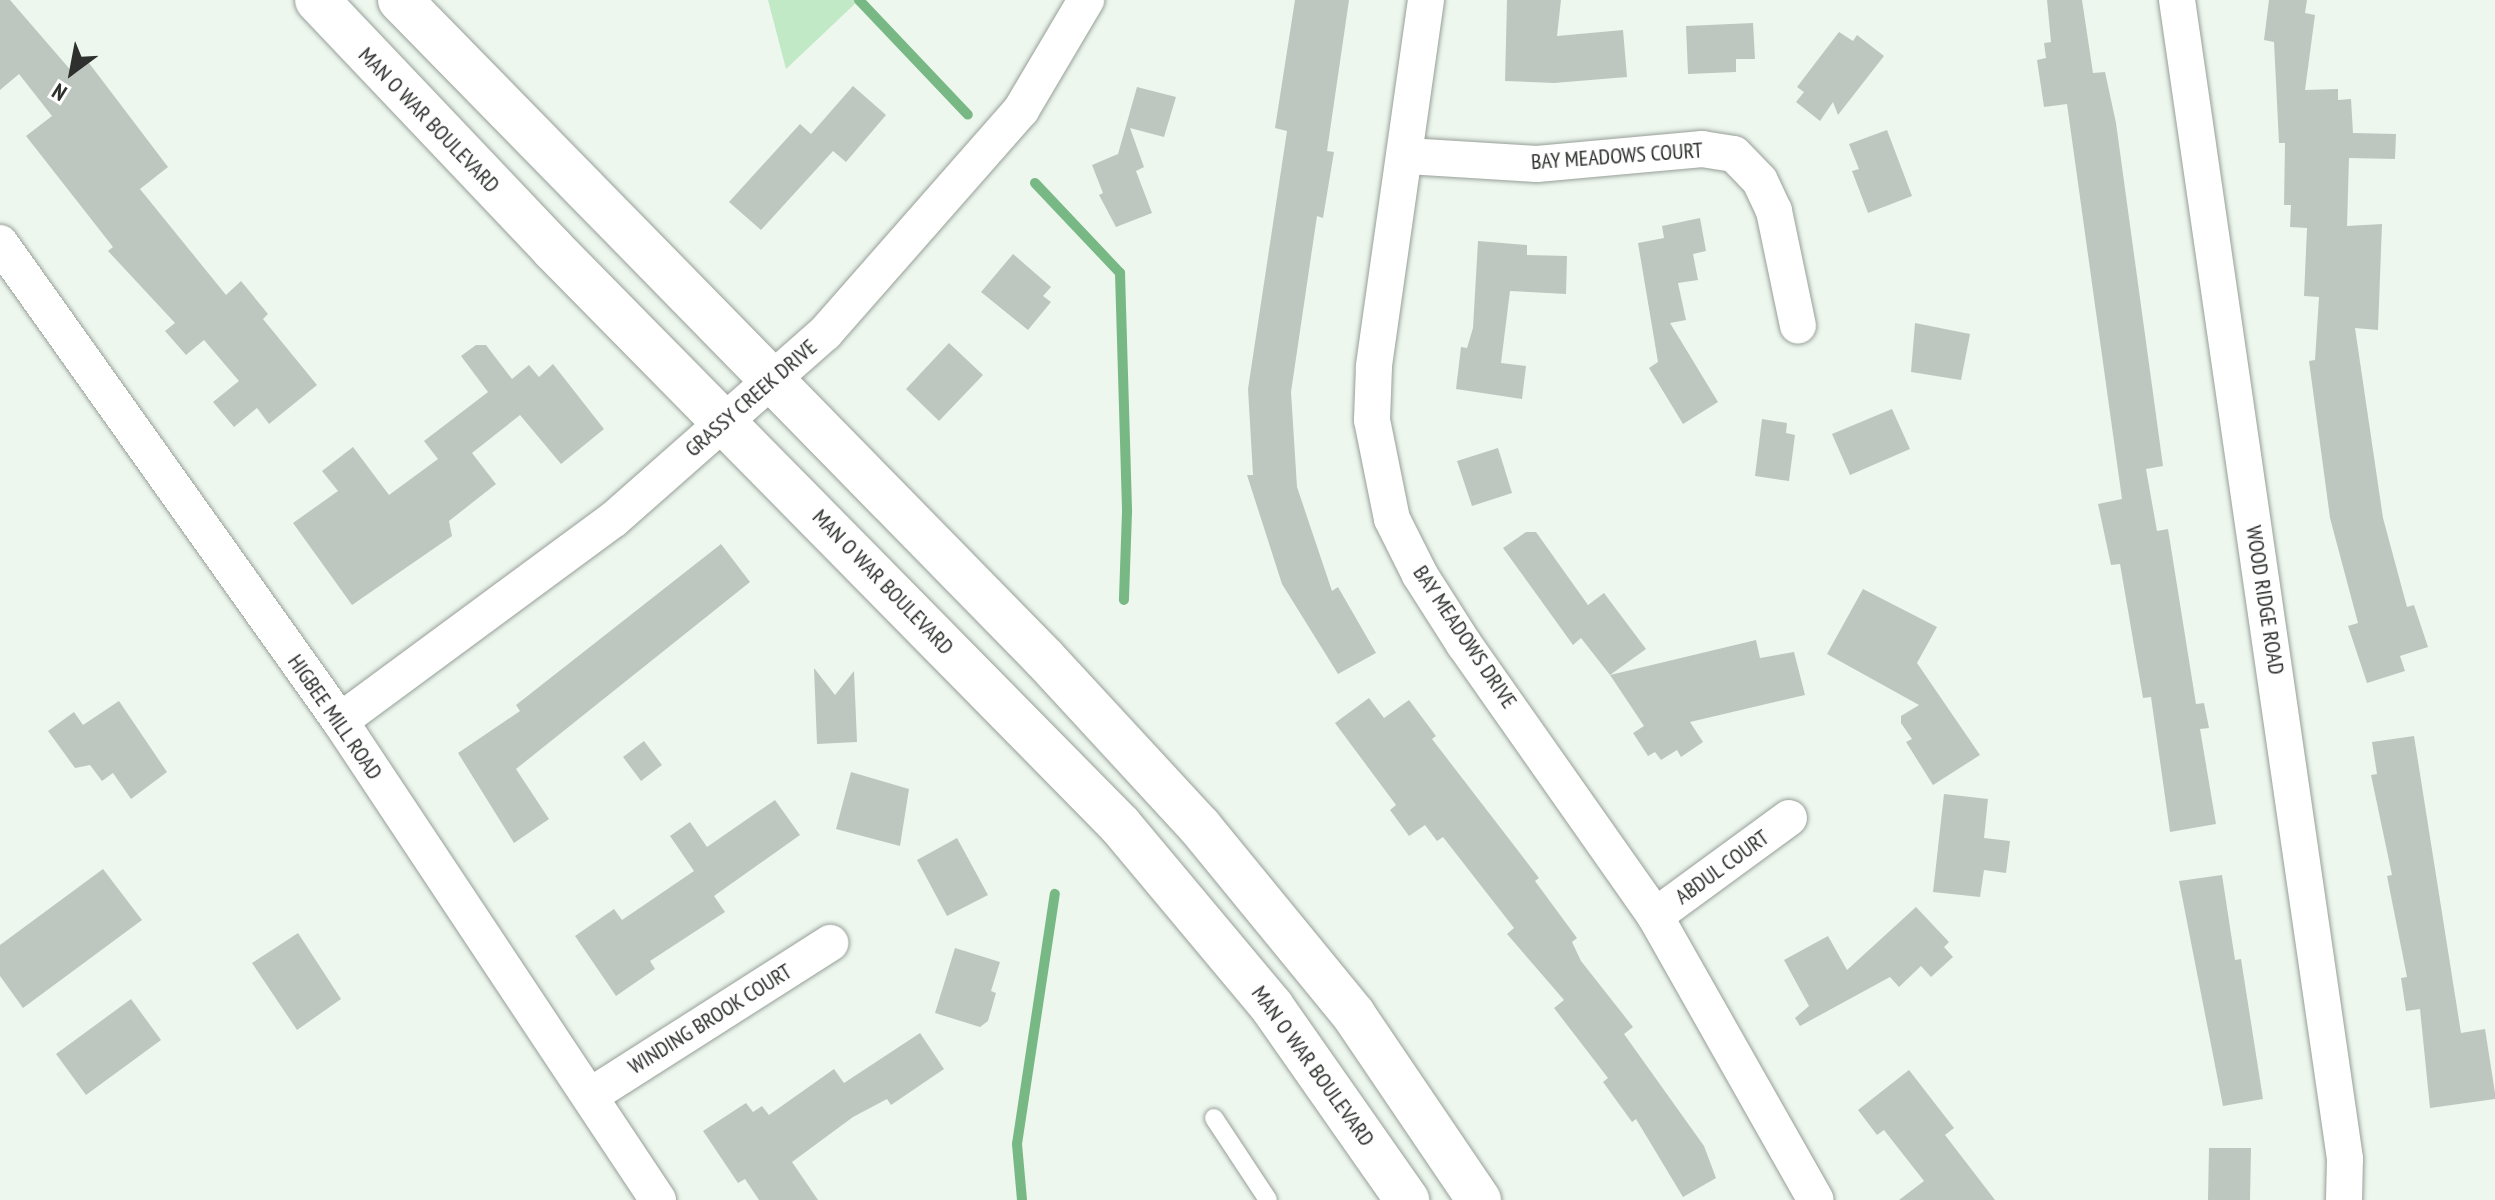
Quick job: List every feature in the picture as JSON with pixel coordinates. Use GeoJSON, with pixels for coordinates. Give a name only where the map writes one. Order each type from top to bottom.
{"type":"FeatureCollection","features":[{"type":"Feature","properties":{"kind":"main road","name":"MAN O WAR BOULEVARD"},"geometry":{"type":"LineString","coordinates":[[317,0],[552,248],[1120,825],[1272,1007],[1407,1200]]}},
{"type":"Feature","properties":{"kind":"main road"},"geometry":{"type":"LineString","coordinates":[[400,0],[773,380],[1200,827],[1353,1014],[1479,1200]]}},
{"type":"Feature","properties":{"kind":"street","name":"GRASSY CREEK DRIVE"},"geometry":{"type":"LineString","coordinates":[[340,721],[614,519],[773,380],[891,261],[1021,110],[1086,0]]}},
{"type":"Feature","properties":{"kind":"street","name":"BAY MEADOWS DRIVE"},"geometry":{"type":"LineString","coordinates":[[1426,0],[1407,156],[1374,367],[1372,420],[1392,519],[1420,575],[1464,644],[1655,916],[1816,1200]]}},
{"type":"Feature","properties":{"kind":"street","name":"WOOD RIDGE ROAD"},"geometry":{"type":"LineString","coordinates":[[2177,0],[2342,1143],[2344,1200]]}},
{"type":"Feature","properties":{"kind":"street","name":"BAY MEADOWS COURT"},"geometry":{"type":"LineString","coordinates":[[1407,156],[1537,164],[1702,149],[1734,154],[1760,181],[1774,211],[1798,326]]}},
{"type":"Feature","properties":{"kind":"street","name":"HIGBEE MILL ROAD"},"geometry":{"type":"LineString","coordinates":[[0,243],[340,721],[658,1200]]}},
{"type":"Feature","properties":{"kind":"street","name":"ABDUL COURT"},"geometry":{"type":"LineString","coordinates":[[1655,916],[1789,818]]}},
{"type":"Feature","properties":{"kind":"street","name":"WINDING BROOK COURT"},"geometry":{"type":"LineString","coordinates":[[590,1096],[830,943]]}},
{"type":"Feature","properties":{"kind":"lane"},"geometry":{"type":"LineString","coordinates":[[1214,1118],[1268,1200]]}},
{"type":"Feature","properties":{"kind":"green space"},"geometry":{"type":"Polygon","coordinates":[[[768,0],[859,0],[786,69],[768,0]]]}},
{"type":"Feature","properties":{"kind":"building"},"geometry":{"type":"Polygon","coordinates":[[[0,0],[10,0],[74,74],[89,63],[168,167],[140,189],[226,295],[241,281],[268,314],[263,319],[317,385],[269,424],[257,408],[234,427],[213,402],[239,381],[204,340],[186,355],[165,331],[175,323],[108,251],[113,247],[26,136],[52,116],[19,74],[0,90],[0,0]]]}},
{"type":"Feature","properties":{"kind":"building"},"geometry":{"type":"Polygon","coordinates":[[[1295,0],[1349,0],[1327,151],[1334,152],[1323,218],[1317,216],[1291,392],[1297,487],[1332,591],[1338,587],[1376,653],[1338,674],[1282,584],[1247,475],[1253,475],[1248,389],[1287,131],[1275,128],[1295,0]]]}},
{"type":"Feature","properties":{"kind":"building"},"geometry":{"type":"Polygon","coordinates":[[[1507,0],[1561,0],[1557,36],[1623,30],[1627,77],[1554,83],[1505,81],[1507,0]]]}},
{"type":"Feature","properties":{"kind":"building"},"geometry":{"type":"Polygon","coordinates":[[[2047,0],[2082,0],[2093,73],[2105,72],[2116,123],[2163,466],[2146,469],[2157,531],[2168,529],[2196,704],[2204,703],[2209,728],[2200,729],[2216,824],[2170,832],[2151,697],[2143,698],[2120,564],[2111,565],[2098,504],[2122,499],[2067,104],[2044,107],[2037,60],[2046,58],[2044,43],[2051,42],[2047,0]]]}},
{"type":"Feature","properties":{"kind":"building"},"geometry":{"type":"Polygon","coordinates":[[[2269,0],[2307,0],[2305,13],[2315,15],[2305,90],[2338,89],[2338,100],[2351,99],[2353,133],[2396,134],[2395,159],[2349,158],[2347,226],[2382,224],[2378,330],[2355,328],[2383,518],[2407,607],[2414,605],[2428,647],[2400,656],[2405,671],[2367,683],[2348,626],[2358,623],[2330,518],[2309,361],[2315,360],[2319,297],[2304,296],[2307,228],[2290,227],[2291,205],[2284,205],[2285,143],[2279,143],[2274,42],[2264,40],[2269,0]]]}},
{"type":"Feature","properties":{"kind":"building"},"geometry":{"type":"Polygon","coordinates":[[[1753,23],[1755,59],[1736,59],[1736,72],[1688,74],[1686,26],[1753,23]]]}},
{"type":"Feature","properties":{"kind":"building"},"geometry":{"type":"Polygon","coordinates":[[[1839,32],[1853,41],[1857,35],[1884,56],[1838,115],[1833,102],[1820,121],[1796,102],[1804,92],[1797,87],[1839,32]]]}},
{"type":"Feature","properties":{"kind":"building"},"geometry":{"type":"Polygon","coordinates":[[[853,86],[886,115],[846,162],[833,151],[761,230],[729,202],[800,124],[811,134],[853,86]]]}},
{"type":"Feature","properties":{"kind":"building"},"geometry":{"type":"Polygon","coordinates":[[[1137,87],[1176,97],[1164,137],[1130,128],[1144,167],[1136,171],[1152,213],[1116,227],[1099,195],[1103,193],[1092,165],[1118,154],[1137,87]]]}},
{"type":"Feature","properties":{"kind":"building"},"geometry":{"type":"Polygon","coordinates":[[[1887,130],[1912,196],[1868,213],[1852,171],[1859,169],[1849,144],[1887,130]]]}},
{"type":"Feature","properties":{"kind":"building"},"geometry":{"type":"Polygon","coordinates":[[[1700,218],[1706,251],[1693,254],[1698,280],[1678,283],[1686,320],[1670,323],[1718,402],[1683,424],[1649,368],[1658,362],[1638,243],[1664,238],[1662,226],[1700,218]]]}},
{"type":"Feature","properties":{"kind":"building"},"geometry":{"type":"Polygon","coordinates":[[[1478,241],[1527,245],[1527,255],[1567,256],[1566,294],[1510,291],[1501,363],[1526,366],[1522,399],[1456,389],[1461,347],[1467,348],[1473,328],[1478,241]]]}},
{"type":"Feature","properties":{"kind":"building"},"geometry":{"type":"Polygon","coordinates":[[[1013,254],[1051,287],[1043,296],[1051,302],[1028,330],[981,292],[1013,254]]]}},
{"type":"Feature","properties":{"kind":"building"},"geometry":{"type":"Polygon","coordinates":[[[1915,323],[1970,334],[1961,380],[1911,372],[1915,323]]]}},
{"type":"Feature","properties":{"kind":"building"},"geometry":{"type":"Polygon","coordinates":[[[949,343],[983,375],[939,421],[906,389],[949,343]]]}},
{"type":"Feature","properties":{"kind":"building"},"geometry":{"type":"Polygon","coordinates":[[[476,345],[486,345],[512,379],[529,365],[539,377],[553,364],[604,429],[561,464],[520,415],[472,453],[496,484],[449,521],[452,536],[352,605],[293,523],[338,491],[322,471],[353,447],[389,495],[438,459],[424,441],[488,392],[461,356],[476,345]]]}},
{"type":"Feature","properties":{"kind":"building"},"geometry":{"type":"Polygon","coordinates":[[[1892,409],[1910,449],[1850,475],[1832,434],[1892,409]]]}},
{"type":"Feature","properties":{"kind":"building"},"geometry":{"type":"Polygon","coordinates":[[[1762,419],[1787,423],[1786,433],[1795,435],[1789,481],[1755,476],[1762,419]]]}},
{"type":"Feature","properties":{"kind":"building"},"geometry":{"type":"Polygon","coordinates":[[[1498,448],[1512,493],[1472,506],[1457,461],[1498,448]]]}},
{"type":"Feature","properties":{"kind":"building"},"geometry":{"type":"Polygon","coordinates":[[[1526,532],[1536,532],[1588,605],[1604,593],[1646,649],[1610,675],[1581,638],[1573,645],[1503,548],[1526,532]]]}},
{"type":"Feature","properties":{"kind":"building"},"geometry":{"type":"Polygon","coordinates":[[[721,544],[750,582],[516,769],[549,819],[514,843],[458,753],[520,711],[516,705],[721,544]]]}},
{"type":"Feature","properties":{"kind":"building"},"geometry":{"type":"Polygon","coordinates":[[[1863,589],[1937,627],[1917,663],[1980,755],[1933,785],[1906,742],[1912,739],[1901,723],[1901,716],[1919,705],[1827,654],[1863,589]]]}},
{"type":"Feature","properties":{"kind":"building"},"geometry":{"type":"Polygon","coordinates":[[[1756,640],[1760,658],[1794,652],[1805,695],[1690,722],[1703,742],[1681,757],[1677,750],[1661,760],[1655,752],[1648,756],[1633,733],[1644,726],[1610,675],[1756,640]]]}},
{"type":"Feature","properties":{"kind":"building"},"geometry":{"type":"Polygon","coordinates":[[[814,668],[835,695],[854,671],[857,742],[817,744],[814,668]]]}},
{"type":"Feature","properties":{"kind":"building"},"geometry":{"type":"Polygon","coordinates":[[[1369,698],[1384,718],[1409,700],[1436,736],[1432,739],[1539,878],[1535,881],[1577,938],[1572,942],[1581,961],[1633,1027],[1624,1034],[1704,1146],[1716,1178],[1683,1197],[1636,1119],[1632,1122],[1603,1082],[1608,1078],[1554,1008],[1564,1000],[1507,934],[1514,928],[1443,837],[1437,841],[1425,825],[1409,836],[1390,810],[1396,805],[1335,723],[1369,698]]]}},
{"type":"Feature","properties":{"kind":"building"},"geometry":{"type":"Polygon","coordinates":[[[119,701],[167,772],[131,799],[113,773],[102,781],[90,765],[75,768],[48,731],[74,712],[83,725],[119,701]]]}},
{"type":"Feature","properties":{"kind":"building"},"geometry":{"type":"Polygon","coordinates":[[[2414,736],[2461,1033],[2485,1029],[2495,1093],[2495,1099],[2430,1108],[2420,1009],[2406,1011],[2401,978],[2407,977],[2387,876],[2392,875],[2371,775],[2377,774],[2372,742],[2414,736]]]}},
{"type":"Feature","properties":{"kind":"building"},"geometry":{"type":"Polygon","coordinates":[[[644,741],[662,765],[641,781],[623,757],[644,741]]]}},
{"type":"Feature","properties":{"kind":"building"},"geometry":{"type":"Polygon","coordinates":[[[851,772],[909,789],[900,846],[836,829],[851,772]]]}},
{"type":"Feature","properties":{"kind":"building"},"geometry":{"type":"Polygon","coordinates":[[[1944,794],[1988,799],[1984,838],[2010,841],[2006,873],[1984,870],[1980,897],[1933,892],[1944,794]]]}},
{"type":"Feature","properties":{"kind":"building"},"geometry":{"type":"Polygon","coordinates":[[[775,800],[800,835],[714,896],[725,912],[650,961],[655,969],[616,996],[575,936],[614,909],[622,920],[694,871],[670,836],[690,822],[707,847],[775,800]]]}},
{"type":"Feature","properties":{"kind":"building"},"geometry":{"type":"Polygon","coordinates":[[[957,838],[988,895],[947,916],[917,860],[957,838]]]}},
{"type":"Feature","properties":{"kind":"building"},"geometry":{"type":"Polygon","coordinates":[[[103,869],[142,920],[23,1008],[0,976],[0,945],[103,869]]]}},
{"type":"Feature","properties":{"kind":"building"},"geometry":{"type":"Polygon","coordinates":[[[2222,875],[2235,960],[2241,959],[2263,1099],[2223,1106],[2179,881],[2222,875]]]}},
{"type":"Feature","properties":{"kind":"building"},"geometry":{"type":"Polygon","coordinates":[[[1916,907],[1949,942],[1944,947],[1953,957],[1931,977],[1921,966],[1899,987],[1890,977],[1800,1026],[1795,1018],[1809,1006],[1784,960],[1828,936],[1847,970],[1916,907]]]}},
{"type":"Feature","properties":{"kind":"building"},"geometry":{"type":"Polygon","coordinates":[[[298,933],[341,999],[297,1030],[252,963],[298,933]]]}},
{"type":"Feature","properties":{"kind":"building"},"geometry":{"type":"Polygon","coordinates":[[[955,948],[1000,962],[991,991],[996,993],[988,1021],[980,1027],[935,1013],[955,948]]]}},
{"type":"Feature","properties":{"kind":"building"},"geometry":{"type":"Polygon","coordinates":[[[131,999],[161,1040],[86,1095],[56,1054],[131,999]]]}},
{"type":"Feature","properties":{"kind":"building"},"geometry":{"type":"Polygon","coordinates":[[[920,1033],[944,1069],[891,1105],[887,1099],[853,1117],[792,1162],[818,1200],[759,1200],[745,1179],[738,1183],[703,1131],[746,1103],[753,1112],[762,1106],[769,1115],[834,1069],[844,1083],[920,1033]]]}},
{"type":"Feature","properties":{"kind":"building"},"geometry":{"type":"Polygon","coordinates":[[[1909,1070],[1954,1128],[1945,1135],[1995,1200],[1899,1200],[1924,1181],[1884,1130],[1877,1135],[1858,1110],[1909,1070]]]}},
{"type":"Feature","properties":{"kind":"building"},"geometry":{"type":"Polygon","coordinates":[[[2209,1148],[2251,1148],[2250,1200],[2208,1200],[2209,1148]]]}},
{"type":"Feature","properties":{"kind":"waterway"},"geometry":{"type":"LineString","coordinates":[[859,0],[968,115]]}},
{"type":"Feature","properties":{"kind":"waterway"},"geometry":{"type":"LineString","coordinates":[[1035,183],[1120,273],[1127,512],[1124,600]]}},
{"type":"Feature","properties":{"kind":"waterway"},"geometry":{"type":"LineString","coordinates":[[1022,1200],[1017,1144],[1055,894]]}}]}
